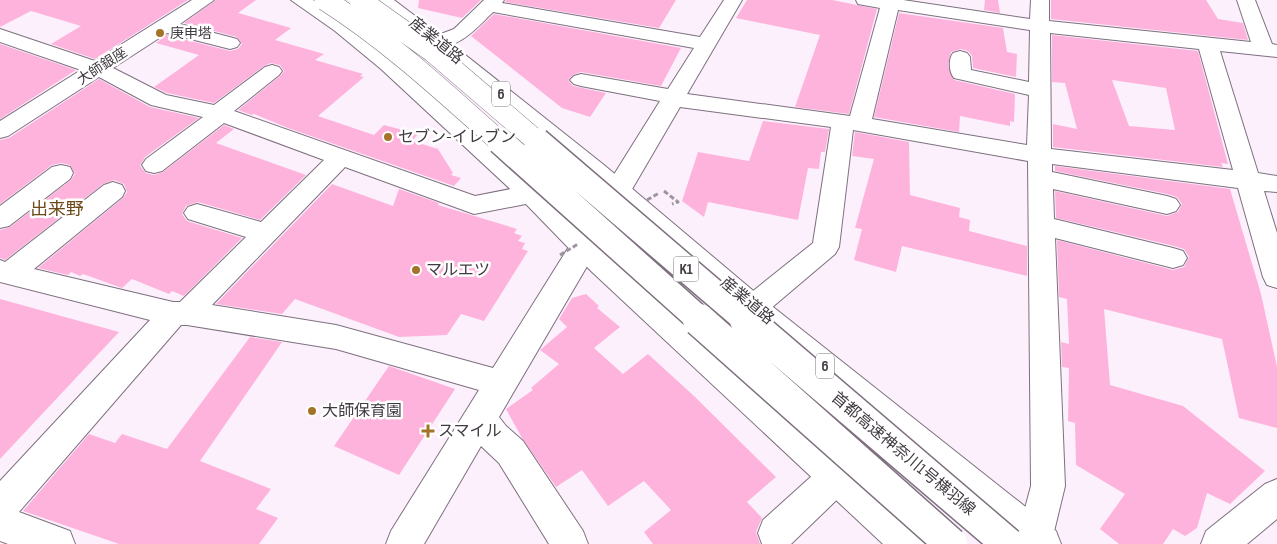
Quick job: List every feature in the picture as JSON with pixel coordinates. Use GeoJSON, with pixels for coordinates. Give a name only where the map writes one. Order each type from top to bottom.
{"type":"FeatureCollection","features":[{"type":"Feature","properties":{"kind":"main road","name":"大師銀座"},"geometry":{"type":"LineString","coordinates":[[0,131],[205,0]]}},
{"type":"Feature","properties":{"kind":"main road"},"geometry":{"type":"LineString","coordinates":[[300,0],[342,27],[388,65],[530,194],[584,247],[910,544]]}},
{"type":"Feature","properties":{"kind":"main road","name":"首都高速神奈川1号横羽線"},"geometry":{"type":"LineString","coordinates":[[325,0],[373,32],[413,64],[951,544]]}},
{"type":"Feature","properties":{"kind":"main road","name":"首都高速神奈川1号横羽線"},"geometry":{"type":"LineString","coordinates":[[360,0],[433,52],[1029,542]]}},
{"type":"Feature","properties":{"kind":"main road","name":"産業道路"},"geometry":{"type":"LineString","coordinates":[[382,0],[437,42],[618,190],[1029,542]]}},
{"type":"Feature","properties":{"kind":"main road"},"geometry":{"type":"LineString","coordinates":[[404,544],[415,509],[454,482],[480,417],[499,384],[733,0]]}},
{"type":"Feature","properties":{"kind":"main road"},"geometry":{"type":"LineString","coordinates":[[865,0],[1040,13],[1208,44],[1271,50]]}},
{"type":"Feature","properties":{"kind":"main road"},"geometry":{"type":"LineString","coordinates":[[1246,0],[1271,50]]}},
{"type":"Feature","properties":{"kind":"main road"},"geometry":{"type":"LineString","coordinates":[[437,42],[461,33],[492,3],[705,44]]}},
{"type":"Feature","properties":{"kind":"main road"},"geometry":{"type":"LineString","coordinates":[[753,307],[826,247],[852,123],[861,114],[895,3]]}},
{"type":"Feature","properties":{"kind":"main road"},"geometry":{"type":"LineString","coordinates":[[1029,542],[1048,486],[1038,91],[1040,13]]}},
{"type":"Feature","properties":{"kind":"main road"},"geometry":{"type":"LineString","coordinates":[[164,26],[230,43]]}},
{"type":"Feature","properties":{"kind":"main road"},"geometry":{"type":"LineString","coordinates":[[0,35],[97,69],[159,100],[220,114],[474,205],[530,194]]}},
{"type":"Feature","properties":{"kind":"main road"},"geometry":{"type":"LineString","coordinates":[[1208,44],[1277,277]]}},
{"type":"Feature","properties":{"kind":"main road"},"geometry":{"type":"LineString","coordinates":[[960,57],[961,74],[1038,91]]}},
{"type":"Feature","properties":{"kind":"main road"},"geometry":{"type":"LineString","coordinates":[[154,165],[272,71]]}},
{"type":"Feature","properties":{"kind":"main road"},"geometry":{"type":"LineString","coordinates":[[581,80],[673,98],[852,123],[1040,167],[1166,205]]}},
{"type":"Feature","properties":{"kind":"main road"},"geometry":{"type":"LineString","coordinates":[[0,507],[109,394],[180,314],[266,233],[341,157]]}},
{"type":"Feature","properties":{"kind":"main road"},"geometry":{"type":"LineString","coordinates":[[1040,167],[1248,180],[1277,184]]}},
{"type":"Feature","properties":{"kind":"main road"},"geometry":{"type":"LineString","coordinates":[[0,219],[61,173]]}},
{"type":"Feature","properties":{"kind":"main road"},"geometry":{"type":"LineString","coordinates":[[5,272],[113,191]]}},
{"type":"Feature","properties":{"kind":"main road"},"geometry":{"type":"LineString","coordinates":[[197,213],[266,233]]}},
{"type":"Feature","properties":{"kind":"main road"},"geometry":{"type":"LineString","coordinates":[[1042,225],[1173,258]]}},
{"type":"Feature","properties":{"kind":"main road"},"geometry":{"type":"LineString","coordinates":[[5,272],[180,314],[336,338],[474,375],[499,384]]}},
{"type":"Feature","properties":{"kind":"main road"},"geometry":{"type":"LineString","coordinates":[[480,417],[494,437],[511,452],[570,544]]}},
{"type":"Feature","properties":{"kind":"main road"},"geometry":{"type":"LineString","coordinates":[[776,533],[836,477]]}},
{"type":"Feature","properties":{"kind":"main road"},"geometry":{"type":"LineString","coordinates":[[1219,544],[1277,496]]}},
{"type":"Feature","properties":{"kind":"main road"},"geometry":{"type":"LineString","coordinates":[[0,523],[57,544]]}},
{"type":"Feature","properties":{"kind":"path"},"geometry":{"type":"LineString","coordinates":[[659,193],[673,205],[678,202],[664,191]]}},
{"type":"Feature","properties":{"kind":"building"},"geometry":{"type":"Polygon","coordinates":[[[0,0],[188,0],[95,59],[51,44],[81,26],[31,11],[0,27],[0,0]]]}},
{"type":"Feature","properties":{"kind":"building"},"geometry":{"type":"Polygon","coordinates":[[[216,0],[256,0],[238,13],[291,28],[275,40],[324,54],[315,60],[363,74],[360,76],[364,77],[318,116],[374,135],[384,125],[418,134],[412,141],[438,149],[453,173],[451,175],[461,178],[454,186],[288,128],[254,114],[238,110],[280,76],[284,71],[280,65],[271,63],[264,66],[214,103],[167,93],[154,87],[199,55],[156,43],[167,35],[230,51],[238,49],[242,44],[237,37],[184,23],[216,0]]]}},
{"type":"Feature","properties":{"kind":"building"},"geometry":{"type":"Polygon","coordinates":[[[419,0],[481,0],[462,18],[418,8],[419,0]]]}},
{"type":"Feature","properties":{"kind":"building"},"geometry":{"type":"Polygon","coordinates":[[[506,0],[676,0],[659,28],[505,2],[506,0]]]}},
{"type":"Feature","properties":{"kind":"building"},"geometry":{"type":"Polygon","coordinates":[[[747,0],[832,0],[877,9],[849,114],[795,107],[820,35],[736,18],[747,0]]]}},
{"type":"Feature","properties":{"kind":"building"},"geometry":{"type":"Polygon","coordinates":[[[985,0],[998,0],[1000,13],[984,10],[985,0]]]}},
{"type":"Feature","properties":{"kind":"building"},"geometry":{"type":"Polygon","coordinates":[[[1051,0],[1206,0],[1218,19],[1243,23],[1248,40],[1051,19],[1051,0]]]}},
{"type":"Feature","properties":{"kind":"building"},"geometry":{"type":"Polygon","coordinates":[[[899,13],[1003,28],[1007,52],[1017,54],[1016,77],[973,68],[972,56],[968,51],[961,49],[951,52],[948,66],[954,80],[1015,94],[1014,122],[1010,121],[1010,126],[960,116],[959,132],[874,117],[899,13]]]}},
{"type":"Feature","properties":{"kind":"building"},"geometry":{"type":"Polygon","coordinates":[[[494,14],[681,48],[661,86],[581,72],[573,75],[568,80],[573,86],[606,93],[590,117],[562,108],[471,36],[494,14]]]}},
{"type":"Feature","properties":{"kind":"building"},"geometry":{"type":"Polygon","coordinates":[[[1052,35],[1198,51],[1228,164],[1221,163],[1223,167],[1053,147],[1053,124],[1077,129],[1065,83],[1052,82],[1052,35]],[[1112,80],[1129,126],[1175,130],[1166,88],[1112,80]]]}},
{"type":"Feature","properties":{"kind":"building"},"geometry":{"type":"Polygon","coordinates":[[[0,44],[76,70],[0,119],[0,44]]]}},
{"type":"Feature","properties":{"kind":"building"},"geometry":{"type":"Polygon","coordinates":[[[99,79],[150,107],[199,118],[145,157],[140,166],[146,173],[154,175],[163,172],[224,125],[234,129],[216,143],[306,175],[260,220],[198,202],[186,206],[182,214],[187,221],[242,238],[184,296],[172,291],[169,294],[132,279],[122,288],[83,274],[80,276],[71,272],[68,275],[38,268],[123,198],[127,192],[124,184],[114,180],[103,184],[5,260],[0,258],[0,230],[10,227],[71,180],[75,174],[70,165],[61,163],[52,165],[0,204],[0,140],[9,138],[99,79]]]}},
{"type":"Feature","properties":{"kind":"building"},"geometry":{"type":"Polygon","coordinates":[[[763,121],[829,129],[825,152],[821,152],[819,169],[808,168],[798,220],[708,202],[704,217],[682,201],[698,152],[749,161],[763,121]]]}},
{"type":"Feature","properties":{"kind":"building"},"geometry":{"type":"Polygon","coordinates":[[[855,132],[909,142],[910,195],[960,208],[959,217],[970,220],[969,231],[1027,246],[1027,276],[902,246],[896,272],[854,260],[862,229],[855,228],[874,159],[852,156],[855,132]]]}},
{"type":"Feature","properties":{"kind":"building"},"geometry":{"type":"Polygon","coordinates":[[[1055,166],[1230,189],[1261,294],[1277,367],[1277,428],[1239,418],[1222,339],[1104,309],[1110,385],[1183,406],[1265,471],[1230,504],[1207,493],[1197,528],[1185,536],[1173,529],[1163,544],[1119,544],[1100,529],[1125,494],[1076,465],[1075,423],[1068,421],[1069,368],[1062,367],[1061,342],[1069,344],[1067,299],[1059,297],[1057,240],[1173,270],[1184,267],[1189,257],[1184,249],[1174,246],[1056,218],[1055,191],[1167,216],[1178,212],[1182,204],[1177,197],[1167,194],[1055,171],[1055,166]]]}},
{"type":"Feature","properties":{"kind":"building","name":"マルエツ"},"geometry":{"type":"Polygon","coordinates":[[[332,184],[393,206],[399,189],[439,203],[438,205],[517,229],[514,233],[522,236],[518,241],[525,243],[522,249],[528,251],[484,321],[461,314],[447,335],[399,337],[295,299],[282,314],[216,304],[332,184]]]}},
{"type":"Feature","properties":{"kind":"building"},"geometry":{"type":"Polygon","coordinates":[[[586,294],[599,306],[597,308],[620,327],[594,348],[623,374],[648,354],[694,396],[776,477],[747,502],[762,518],[756,532],[760,544],[653,544],[644,532],[671,510],[644,481],[608,506],[582,470],[556,487],[522,438],[506,409],[533,390],[531,388],[559,364],[540,350],[567,327],[559,319],[572,298],[586,294]]]}},
{"type":"Feature","properties":{"kind":"building"},"geometry":{"type":"Polygon","coordinates":[[[0,299],[119,332],[0,459],[0,299]]]}},
{"type":"Feature","properties":{"kind":"building"},"geometry":{"type":"Polygon","coordinates":[[[250,337],[282,342],[200,461],[271,489],[256,509],[278,518],[259,544],[119,544],[23,511],[89,434],[115,443],[122,434],[167,449],[250,337]]]}},
{"type":"Feature","properties":{"kind":"building"},"geometry":{"type":"Polygon","coordinates":[[[389,366],[455,389],[399,475],[334,446],[389,366]]]}},
{"type":"Feature","properties":{"kind":"place","name":"庚申塔"},"geometry":{"type":"Point","coordinates":[160,33]}},
{"type":"Feature","properties":{"kind":"place","name":"セブン-イレブン"},"geometry":{"type":"Point","coordinates":[388,137]}},
{"type":"Feature","properties":{"kind":"place","name":"マルエツ"},"geometry":{"type":"Point","coordinates":[416,270]}},
{"type":"Feature","properties":{"kind":"place","name":"大師保育園"},"geometry":{"type":"Point","coordinates":[312,411]}},
{"type":"Feature","properties":{"kind":"place","name":"スマイル"},"geometry":{"type":"Point","coordinates":[428,431]}},
{"type":"Feature","properties":{"kind":"district","name":"出来野"},"geometry":{"type":"Point","coordinates":[57,209]}}]}
